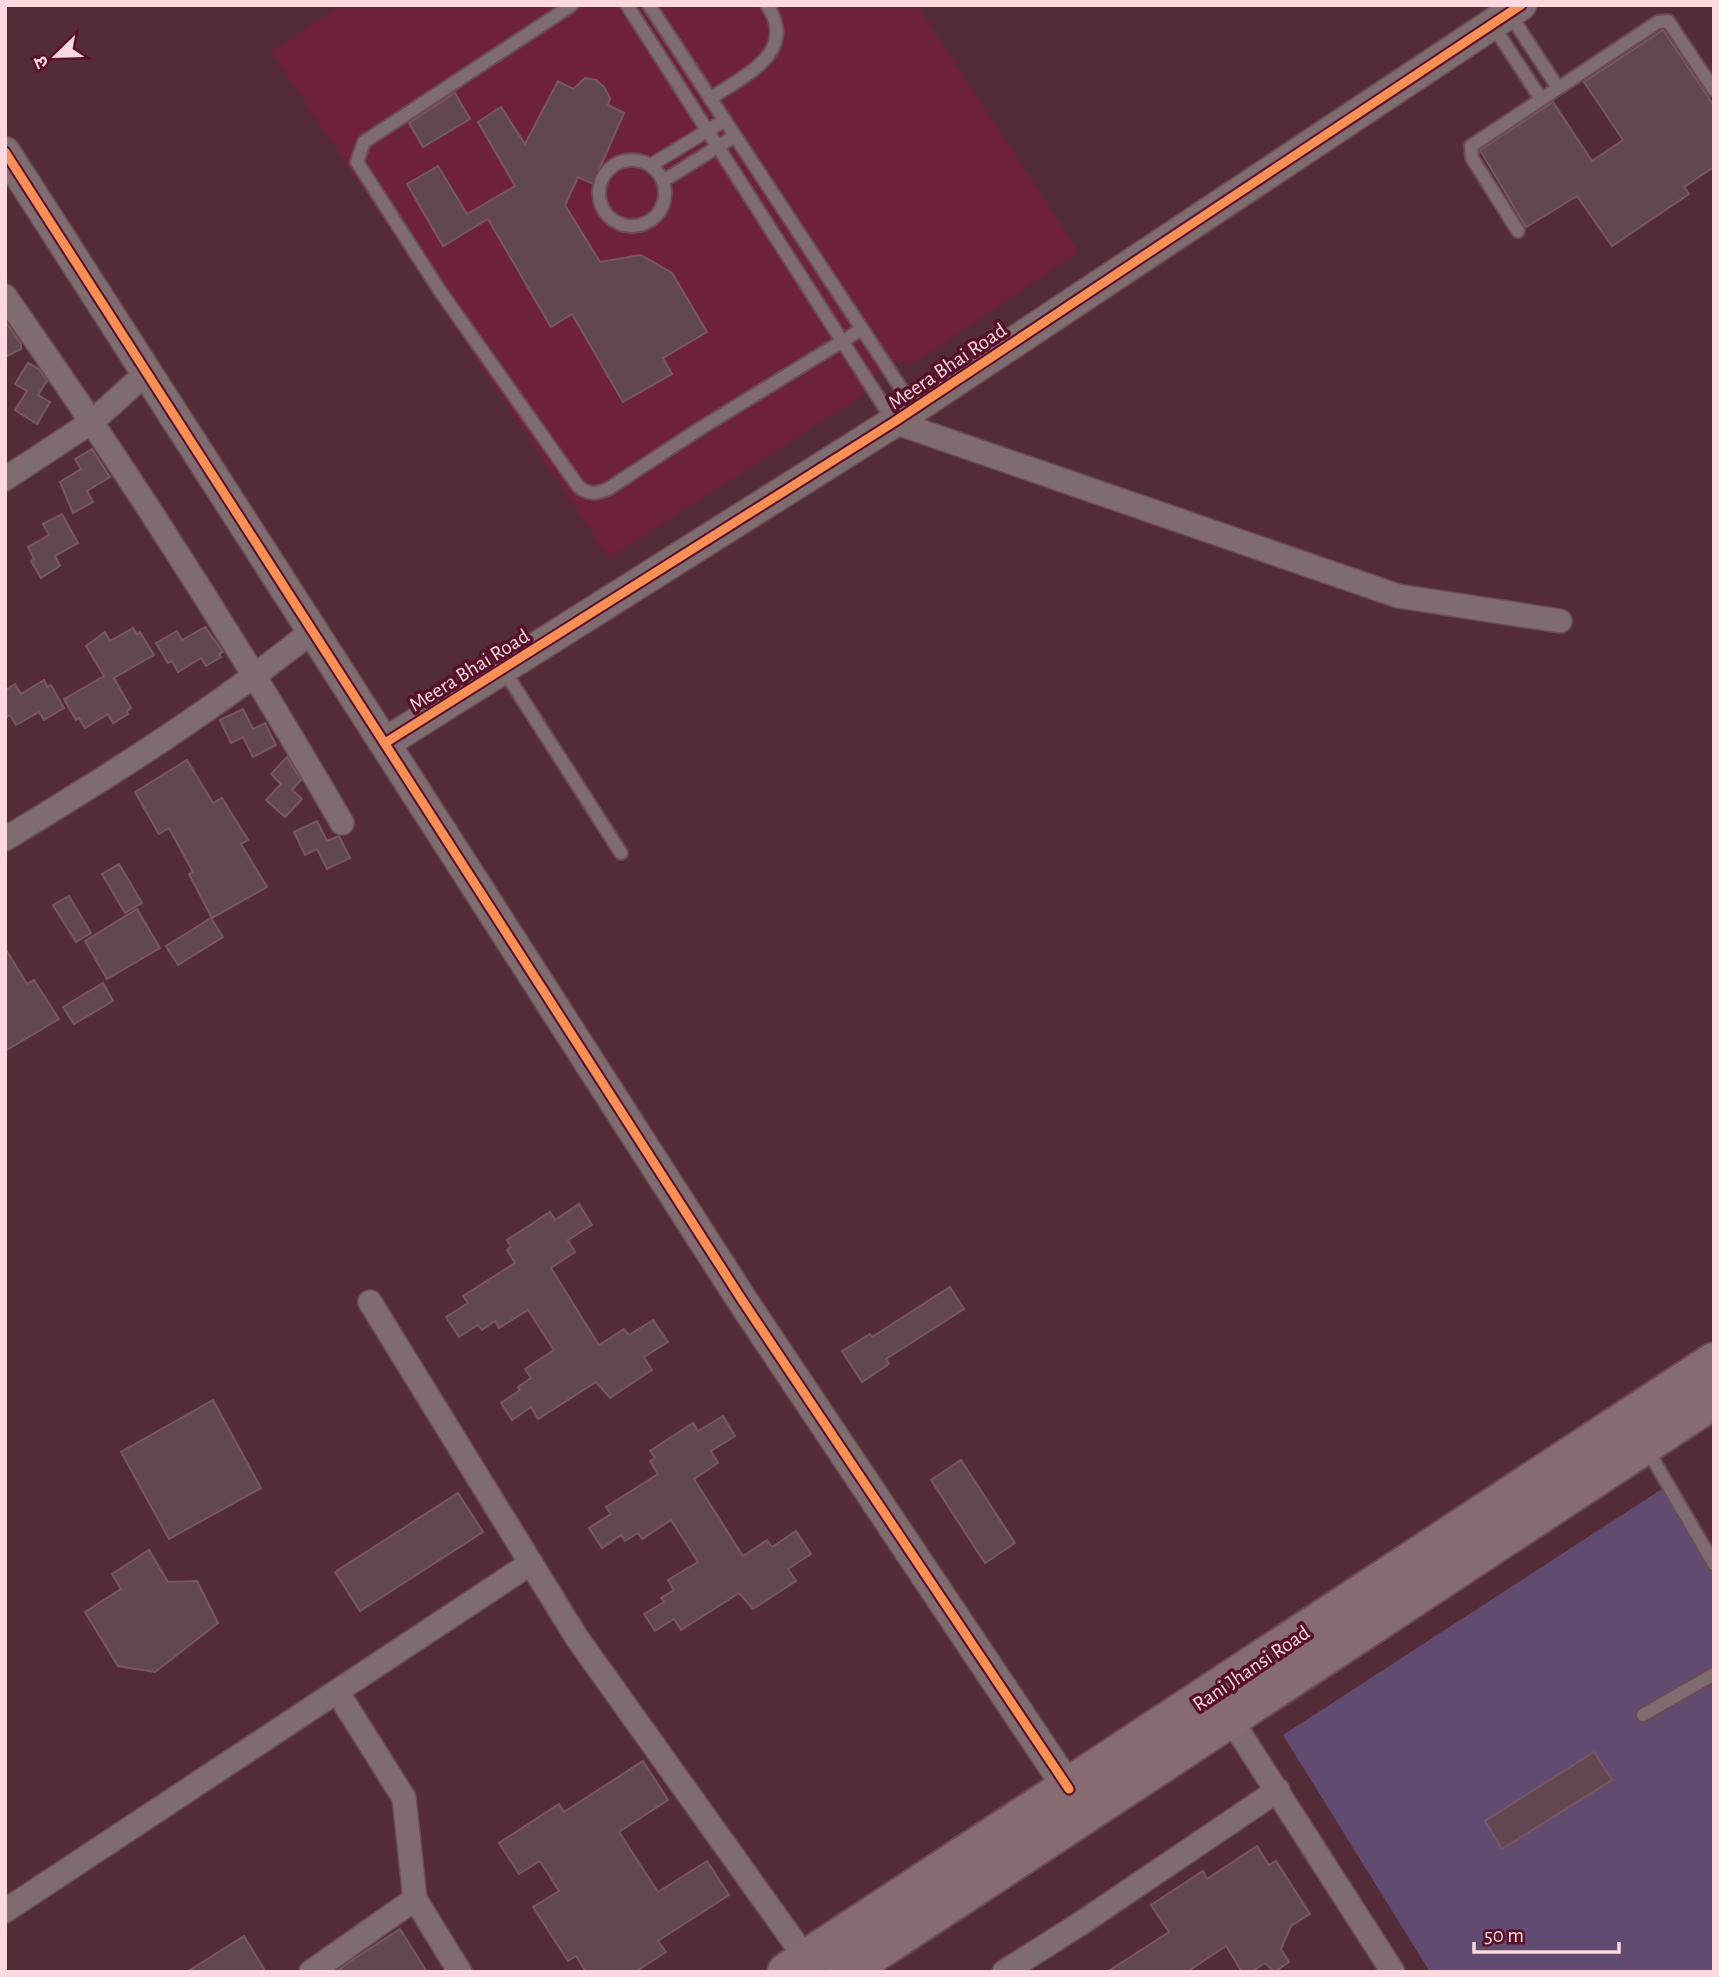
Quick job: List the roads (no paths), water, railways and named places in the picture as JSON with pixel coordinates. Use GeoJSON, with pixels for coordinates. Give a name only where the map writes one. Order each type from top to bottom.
{"type":"FeatureCollection","features":[{"type":"Feature","properties":{"kind":"highway","name":"Rani Jhansi Road"},"geometry":{"type":"LineString","coordinates":[[803,1968],[1714,1362]]}},
{"type":"Feature","properties":{"kind":"highway","name":"Rani Jhansi Road"},"geometry":{"type":"LineString","coordinates":[[845,1972],[1714,1399]]}},
{"type":"Feature","properties":{"kind":"street","name":"Meera Bhai Road"},"geometry":{"type":"LineString","coordinates":[[385,743],[904,415],[1508,14]]}},
{"type":"Feature","properties":{"kind":"street"},"geometry":{"type":"LineString","coordinates":[[5,152],[145,374],[742,1300],[1069,1789]]}},
{"type":"Feature","properties":{"kind":"street"},"geometry":{"type":"LineString","coordinates":[[5,296],[93,421],[256,676],[342,823]]}},
{"type":"Feature","properties":{"kind":"street"},"geometry":{"type":"LineString","coordinates":[[5,479],[93,421],[145,374]]}},
{"type":"Feature","properties":{"kind":"street"},"geometry":{"type":"LineString","coordinates":[[904,415],[1398,596],[1560,621]]}},
{"type":"Feature","properties":{"kind":"street"},"geometry":{"type":"LineString","coordinates":[[5,839],[101,781],[256,676],[311,632]]}},
{"type":"Feature","properties":{"kind":"street"},"geometry":{"type":"LineString","coordinates":[[370,1302],[577,1638],[803,1968]]}},
{"type":"Feature","properties":{"kind":"street"},"geometry":{"type":"LineString","coordinates":[[5,1911],[531,1563]]}},
{"type":"Feature","properties":{"kind":"street"},"geometry":{"type":"LineString","coordinates":[[338,1693],[404,1798],[415,1899],[460,1972]]}},
{"type":"Feature","properties":{"kind":"street"},"geometry":{"type":"LineString","coordinates":[[1230,1718],[1393,1972]]}},
{"type":"Feature","properties":{"kind":"street"},"geometry":{"type":"LineString","coordinates":[[1004,1972],[1278,1790]]}},
{"type":"Feature","properties":{"kind":"street"},"geometry":{"type":"LineString","coordinates":[[311,1972],[415,1899]]}},
{"type":"Feature","properties":{"kind":"lane"},"geometry":{"type":"LineString","coordinates":[[572,5],[364,142],[357,162],[440,291],[578,485],[585,492],[597,494],[608,489],[862,329]]}},
{"type":"Feature","properties":{"kind":"lane"},"geometry":{"type":"LineString","coordinates":[[627,5],[841,342],[904,415]]}},
{"type":"Feature","properties":{"kind":"lane"},"geometry":{"type":"LineString","coordinates":[[649,5],[862,329],[904,415]]}},
{"type":"Feature","properties":{"kind":"lane"},"geometry":{"type":"LineString","coordinates":[[689,103],[709,96],[771,55],[777,41],[778,28],[767,5]]}},
{"type":"Feature","properties":{"kind":"lane"},"geometry":{"type":"LineString","coordinates":[[1508,14],[1558,88]]}},
{"type":"Feature","properties":{"kind":"lane"},"geometry":{"type":"LineString","coordinates":[[1508,14],[1541,99]]}},
{"type":"Feature","properties":{"kind":"lane"},"geometry":{"type":"LineString","coordinates":[[1518,231],[1472,158],[1471,146],[1658,22],[1668,21],[1714,90]]}},
{"type":"Feature","properties":{"kind":"lane"},"geometry":{"type":"LineString","coordinates":[[651,165],[725,120]]}},
{"type":"Feature","properties":{"kind":"lane"},"geometry":{"type":"LineString","coordinates":[[663,181],[736,136]]}},
{"type":"Feature","properties":{"kind":"lane"},"geometry":{"type":"LineString","coordinates":[[630,159],[651,165],[663,181],[663,206],[648,223],[626,226],[608,216],[599,197],[599,187],[609,168],[630,159]]}},
{"type":"Feature","properties":{"kind":"lane"},"geometry":{"type":"LineString","coordinates":[[503,669],[621,853]]}},
{"type":"Feature","properties":{"kind":"lane"},"geometry":{"type":"LineString","coordinates":[[1645,1444],[1714,1564]]}},
{"type":"Feature","properties":{"kind":"lane"},"geometry":{"type":"LineString","coordinates":[[1643,1715],[1714,1674]]}}]}
